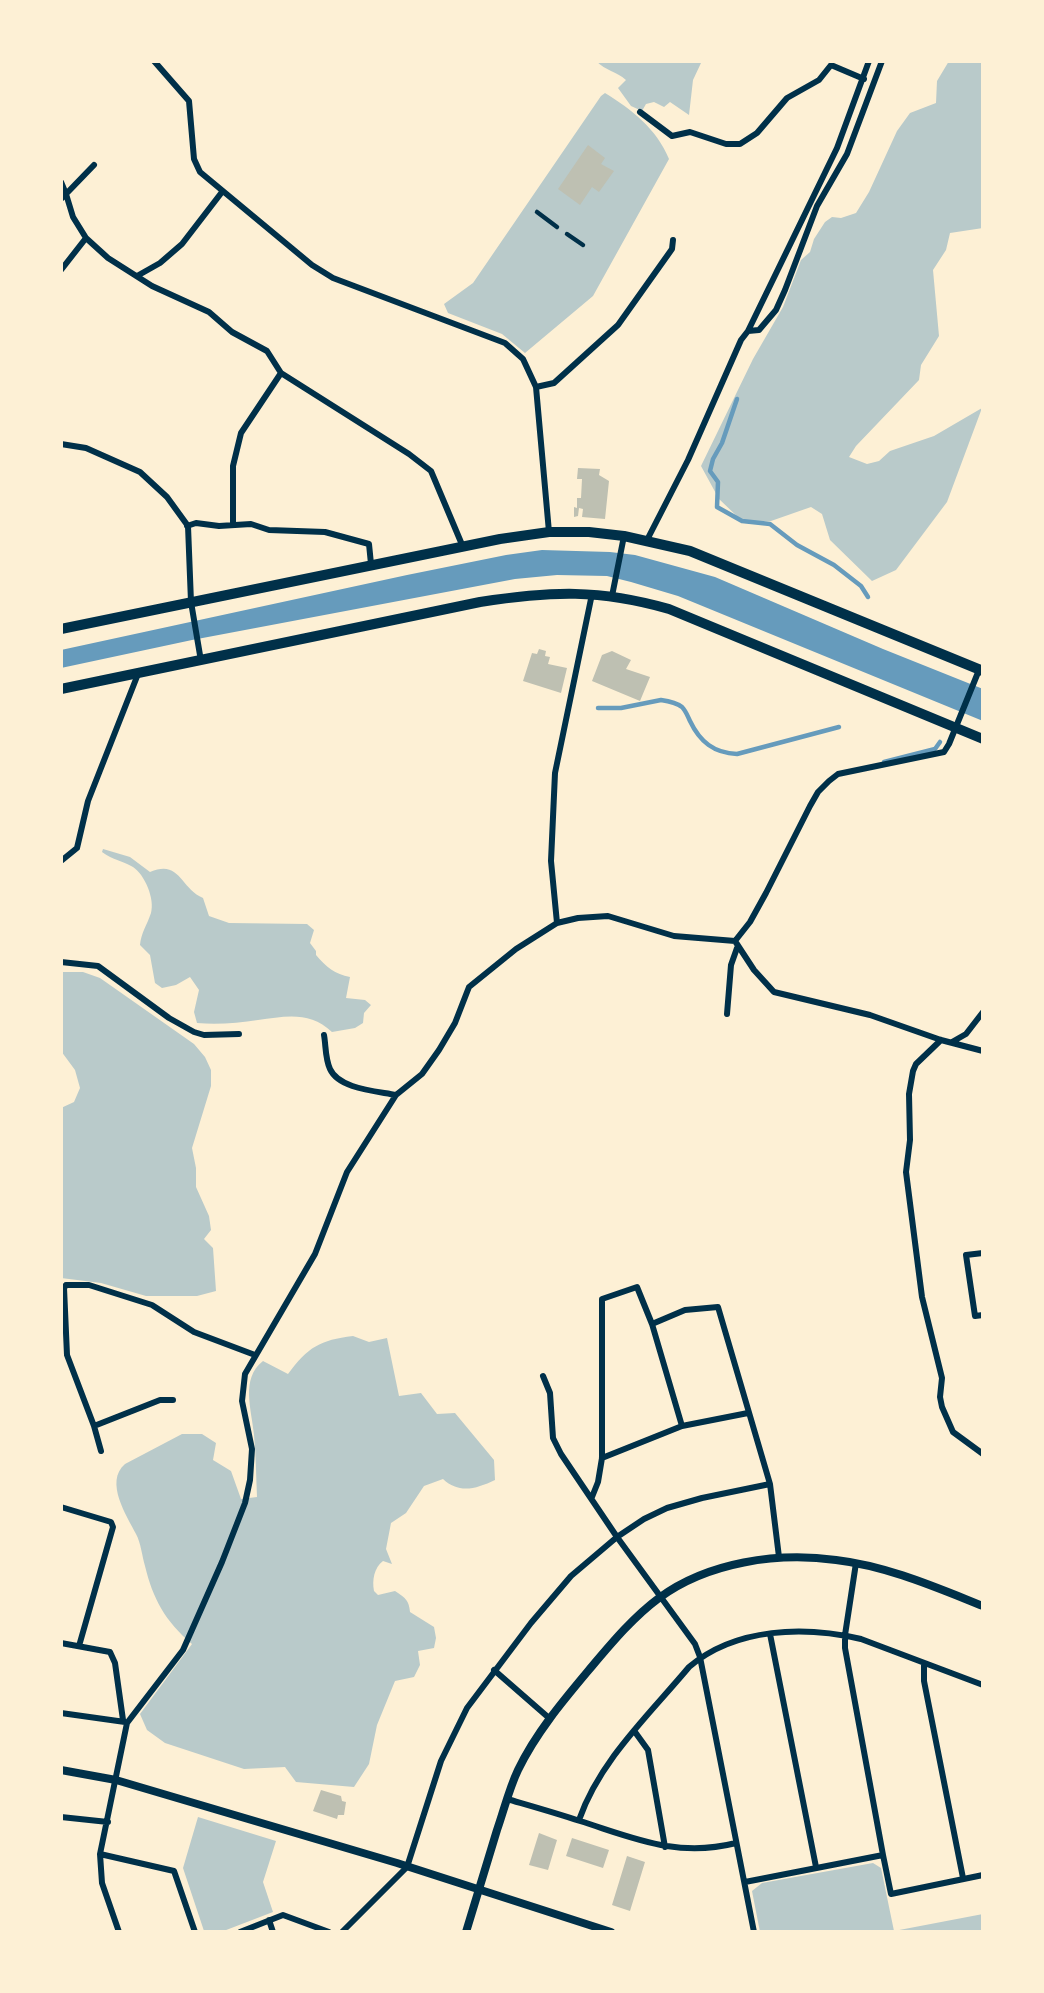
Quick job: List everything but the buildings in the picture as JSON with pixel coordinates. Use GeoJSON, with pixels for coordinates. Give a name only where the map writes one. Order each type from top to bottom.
{"type":"FeatureCollection","features":[{"type":"Feature","properties":{"kind":"main road"},"geometry":{"type":"LineString","coordinates":[[61,629],[463,547],[549,532],[589,532],[624,536],[690,551],[981,670]]}},
{"type":"Feature","properties":{"kind":"main road"},"geometry":{"type":"LineString","coordinates":[[61,689],[480,602],[537,593],[592,593],[669,609],[983,739]]}},
{"type":"Feature","properties":{"kind":"street"},"geometry":{"type":"LineString","coordinates":[[646,542],[688,460],[741,340],[748,331],[837,148],[869,61]]}},
{"type":"Feature","properties":{"kind":"street"},"geometry":{"type":"LineString","coordinates":[[748,331],[759,330],[776,310],[817,206],[847,154],[882,61]]}},
{"type":"Feature","properties":{"kind":"street"},"geometry":{"type":"LineString","coordinates":[[156,62],[189,101],[194,159],[200,172],[312,265],[333,278],[505,343],[523,359],[536,387],[549,532]]}},
{"type":"Feature","properties":{"kind":"street"},"geometry":{"type":"LineString","coordinates":[[640,112],[672,136],[690,132],[726,144],[740,144],[757,133],[787,98],[819,80],[831,65],[864,79]]}},
{"type":"Feature","properties":{"kind":"street"},"geometry":{"type":"LineString","coordinates":[[64,196],[94,165]]}},
{"type":"Feature","properties":{"kind":"street"},"geometry":{"type":"LineString","coordinates":[[61,182],[73,217],[86,239],[108,258],[152,286],[209,312],[232,332],[267,351],[281,373],[409,454],[431,471],[463,547]]}},
{"type":"Feature","properties":{"kind":"street"},"geometry":{"type":"LineString","coordinates":[[137,276],[160,263],[182,244],[222,192]]}},
{"type":"Feature","properties":{"kind":"street"},"geometry":{"type":"LineString","coordinates":[[537,212],[557,227]]}},
{"type":"Feature","properties":{"kind":"street"},"geometry":{"type":"LineString","coordinates":[[567,234],[583,245]]}},
{"type":"Feature","properties":{"kind":"street"},"geometry":{"type":"LineString","coordinates":[[61,270],[86,239]]}},
{"type":"Feature","properties":{"kind":"street"},"geometry":{"type":"LineString","coordinates":[[536,387],[554,383],[618,325],[672,249],[673,240]]}},
{"type":"Feature","properties":{"kind":"street"},"geometry":{"type":"LineString","coordinates":[[233,524],[233,466],[240,433],[281,373]]}},
{"type":"Feature","properties":{"kind":"street"},"geometry":{"type":"LineString","coordinates":[[61,444],[95,452],[140,472],[167,497],[187,526],[191,602],[201,661]]}},
{"type":"Feature","properties":{"kind":"street"},"geometry":{"type":"LineString","coordinates":[[187,526],[196,523],[219,526],[251,524],[269,530],[325,532],[369,544],[371,565]]}},
{"type":"Feature","properties":{"kind":"street"},"geometry":{"type":"LineString","coordinates":[[612,596],[624,536]]}},
{"type":"Feature","properties":{"kind":"street"},"geometry":{"type":"LineString","coordinates":[[557,923],[551,861],[555,773],[592,593]]}},
{"type":"Feature","properties":{"kind":"street"},"geometry":{"type":"LineString","coordinates":[[727,1014],[730,965],[736,944],[818,792],[838,774],[944,752],[981,670]]}},
{"type":"Feature","properties":{"kind":"street"},"geometry":{"type":"LineString","coordinates":[[61,861],[77,848],[88,801],[138,674]]}},
{"type":"Feature","properties":{"kind":"street"},"geometry":{"type":"LineString","coordinates":[[125,1722],[183,1650],[222,1562],[245,1503],[250,1480],[252,1449],[242,1401],[245,1374],[314,1254],[346,1172],[396,1096],[422,1073],[439,1050],[455,1023],[469,987],[516,950],[557,923],[608,916],[674,936],[736,944],[767,987],[774,992],[870,1015],[983,1051]]}},
{"type":"Feature","properties":{"kind":"street"},"geometry":{"type":"LineString","coordinates":[[61,962],[98,966],[169,1018],[194,1032],[204,1035],[239,1034]]}},
{"type":"Feature","properties":{"kind":"street"},"geometry":{"type":"LineString","coordinates":[[952,1042],[966,1034],[983,1012]]}},
{"type":"Feature","properties":{"kind":"street"},"geometry":{"type":"LineString","coordinates":[[324,1035],[331,1072],[340,1080],[396,1096]]}},
{"type":"Feature","properties":{"kind":"street"},"geometry":{"type":"LineString","coordinates":[[942,1040],[916,1064],[913,1071],[909,1094],[910,1140],[906,1172],[922,1297],[942,1378],[942,1407],[953,1432],[983,1454]]}},
{"type":"Feature","properties":{"kind":"street"},"geometry":{"type":"LineString","coordinates":[[983,1253],[966,1255],[975,1316],[983,1315]]}},
{"type":"Feature","properties":{"kind":"street"},"geometry":{"type":"LineString","coordinates":[[101,1451],[94,1426],[64,1356],[66,1284],[89,1285],[152,1305],[194,1332],[255,1354]]}},
{"type":"Feature","properties":{"kind":"street"},"geometry":{"type":"LineString","coordinates":[[592,1497],[602,1458],[602,1299],[637,1287],[652,1325],[682,1426]]}},
{"type":"Feature","properties":{"kind":"street"},"geometry":{"type":"LineString","coordinates":[[652,1325],[685,1310],[718,1307],[770,1484],[779,1557]]}},
{"type":"Feature","properties":{"kind":"street"},"geometry":{"type":"LineString","coordinates":[[543,1376],[550,1394],[553,1438],[617,1537],[676,1615],[695,1644],[700,1657],[754,1932]]}},
{"type":"Feature","properties":{"kind":"street"},"geometry":{"type":"LineString","coordinates":[[94,1426],[160,1400],[173,1400]]}},
{"type":"Feature","properties":{"kind":"street"},"geometry":{"type":"LineString","coordinates":[[602,1458],[682,1426],[748,1413]]}},
{"type":"Feature","properties":{"kind":"street"},"geometry":{"type":"LineString","coordinates":[[342,1932],[407,1867],[442,1761],[467,1708],[494,1670],[571,1576],[617,1537],[667,1508],[770,1484]]}},
{"type":"Feature","properties":{"kind":"street"},"geometry":{"type":"LineString","coordinates":[[61,1507],[111,1522],[114,1527],[79,1646]]}},
{"type":"Feature","properties":{"kind":"street"},"geometry":{"type":"LineString","coordinates":[[466,1932],[518,1772],[549,1718],[621,1633],[661,1597],[699,1576],[736,1565],[779,1557],[834,1559],[882,1568],[982,1603]]}},
{"type":"Feature","properties":{"kind":"street"},"geometry":{"type":"LineString","coordinates":[[856,1563],[845,1648],[891,1894],[983,1875]]}},
{"type":"Feature","properties":{"kind":"street"},"geometry":{"type":"LineString","coordinates":[[579,1820],[595,1783],[610,1759],[689,1667],[700,1657],[724,1646],[770,1633],[794,1631],[845,1635],[983,1685]]}},
{"type":"Feature","properties":{"kind":"street"},"geometry":{"type":"LineString","coordinates":[[770,1633],[816,1867]]}},
{"type":"Feature","properties":{"kind":"street"},"geometry":{"type":"LineString","coordinates":[[61,1643],[110,1652],[116,1663],[125,1722],[100,1854],[102,1883],[119,1932]]}},
{"type":"Feature","properties":{"kind":"street"},"geometry":{"type":"LineString","coordinates":[[924,1663],[924,1681],[963,1878]]}},
{"type":"Feature","properties":{"kind":"street"},"geometry":{"type":"LineString","coordinates":[[494,1670],[549,1718]]}},
{"type":"Feature","properties":{"kind":"street"},"geometry":{"type":"LineString","coordinates":[[61,1713],[125,1722]]}},
{"type":"Feature","properties":{"kind":"street"},"geometry":{"type":"LineString","coordinates":[[635,1732],[648,1749],[665,1847]]}},
{"type":"Feature","properties":{"kind":"street"},"geometry":{"type":"LineString","coordinates":[[61,1770],[116,1780],[479,1889],[611,1932]]}},
{"type":"Feature","properties":{"kind":"street"},"geometry":{"type":"LineString","coordinates":[[508,1799],[665,1847],[724,1846],[736,1843]]}},
{"type":"Feature","properties":{"kind":"street"},"geometry":{"type":"LineString","coordinates":[[61,1817],[108,1822]]}},
{"type":"Feature","properties":{"kind":"street"},"geometry":{"type":"LineString","coordinates":[[100,1854],[174,1871],[195,1932]]}},
{"type":"Feature","properties":{"kind":"street"},"geometry":{"type":"LineString","coordinates":[[745,1882],[883,1855]]}},
{"type":"Feature","properties":{"kind":"street"},"geometry":{"type":"LineString","coordinates":[[240,1932],[282,1915],[329,1932]]}},
{"type":"Feature","properties":{"kind":"street"},"geometry":{"type":"LineString","coordinates":[[269,1920],[273,1932]]}},
{"type":"Feature","properties":{"kind":"shaded area"},"geometry":{"type":"Polygon","coordinates":[[[596,61],[707,61],[701,63],[693,80],[689,115],[670,102],[664,107],[654,102],[646,104],[642,111],[631,106],[618,88],[626,80],[596,61]]]}},
{"type":"Feature","properties":{"kind":"shaded area"},"geometry":{"type":"Polygon","coordinates":[[[949,61],[983,61],[983,228],[950,233],[946,250],[933,270],[939,336],[921,365],[919,380],[856,446],[849,457],[867,464],[879,461],[890,451],[934,436],[982,408],[947,502],[896,570],[872,581],[830,540],[822,514],[811,507],[771,521],[742,521],[719,499],[701,466],[753,359],[783,307],[801,260],[810,252],[814,239],[825,222],[832,217],[841,218],[856,213],[869,192],[897,131],[910,113],[936,103],[937,81],[949,61]]]}},
{"type":"Feature","properties":{"kind":"shaded area"},"geometry":{"type":"Polygon","coordinates":[[[605,93],[650,129],[669,159],[593,296],[525,353],[502,334],[448,313],[444,304],[473,283],[605,93]]]}},
{"type":"Feature","properties":{"kind":"shaded area"},"geometry":{"type":"Polygon","coordinates":[[[103,849],[130,857],[150,872],[168,869],[174,872],[203,898],[209,916],[229,923],[307,924],[314,930],[310,943],[316,955],[331,969],[350,977],[346,998],[365,1000],[371,1005],[364,1013],[363,1023],[355,1028],[332,1032],[315,1021],[297,1017],[197,1023],[194,1012],[199,990],[190,977],[176,985],[162,988],[155,983],[150,955],[140,945],[152,907],[145,881],[133,867],[106,855],[102,852],[103,849]]]}},
{"type":"Feature","properties":{"kind":"shaded area"},"geometry":{"type":"Polygon","coordinates":[[[61,972],[83,972],[100,978],[194,1044],[205,1057],[211,1070],[211,1086],[192,1148],[196,1187],[209,1216],[211,1230],[204,1239],[213,1248],[216,1291],[197,1296],[146,1296],[101,1283],[61,1278],[61,1108],[74,1102],[80,1088],[75,1070],[61,1051],[61,972]]]}},
{"type":"Feature","properties":{"kind":"shaded area"},"geometry":{"type":"Polygon","coordinates":[[[353,1336],[369,1342],[387,1338],[399,1396],[421,1393],[437,1414],[455,1413],[494,1460],[495,1480],[468,1488],[455,1487],[443,1479],[424,1486],[406,1513],[391,1523],[386,1549],[392,1564],[383,1561],[378,1567],[374,1591],[378,1595],[395,1591],[402,1596],[408,1602],[410,1612],[434,1627],[436,1638],[434,1648],[418,1651],[420,1665],[414,1677],[395,1681],[377,1725],[369,1764],[354,1787],[296,1782],[285,1767],[244,1769],[165,1743],[147,1730],[140,1714],[192,1644],[174,1627],[156,1599],[138,1538],[123,1509],[117,1489],[119,1471],[125,1464],[182,1434],[202,1434],[216,1443],[213,1460],[231,1471],[241,1499],[257,1497],[255,1443],[249,1395],[256,1368],[263,1361],[288,1374],[302,1357],[316,1346],[353,1336]]]}},
{"type":"Feature","properties":{"kind":"shaded area"},"geometry":{"type":"Polygon","coordinates":[[[198,1817],[276,1841],[263,1882],[273,1912],[221,1932],[204,1931],[183,1868],[198,1817]]]}},
{"type":"Feature","properties":{"kind":"shaded area"},"geometry":{"type":"Polygon","coordinates":[[[873,1863],[881,1868],[894,1931],[983,1914],[983,1932],[760,1932],[752,1891],[762,1883],[873,1863]]]}},
{"type":"Feature","properties":{"kind":"water"},"geometry":{"type":"Polygon","coordinates":[[[542,550],[635,555],[715,577],[983,689],[983,721],[678,596],[607,576],[557,575],[515,579],[192,640],[61,668],[61,650],[407,575],[542,550]]]}},
{"type":"Feature","properties":{"kind":"waterway"},"geometry":{"type":"LineString","coordinates":[[737,399],[710,471],[718,482],[717,507],[742,521],[770,524],[797,545],[834,565],[861,586],[868,597]]}},
{"type":"Feature","properties":{"kind":"waterway"},"geometry":{"type":"LineString","coordinates":[[598,708],[621,708],[661,700],[672,702],[683,709],[698,735],[709,745],[737,754],[839,727]]}},
{"type":"Feature","properties":{"kind":"waterway"},"geometry":{"type":"LineString","coordinates":[[884,762],[935,749],[940,742]]}}]}
